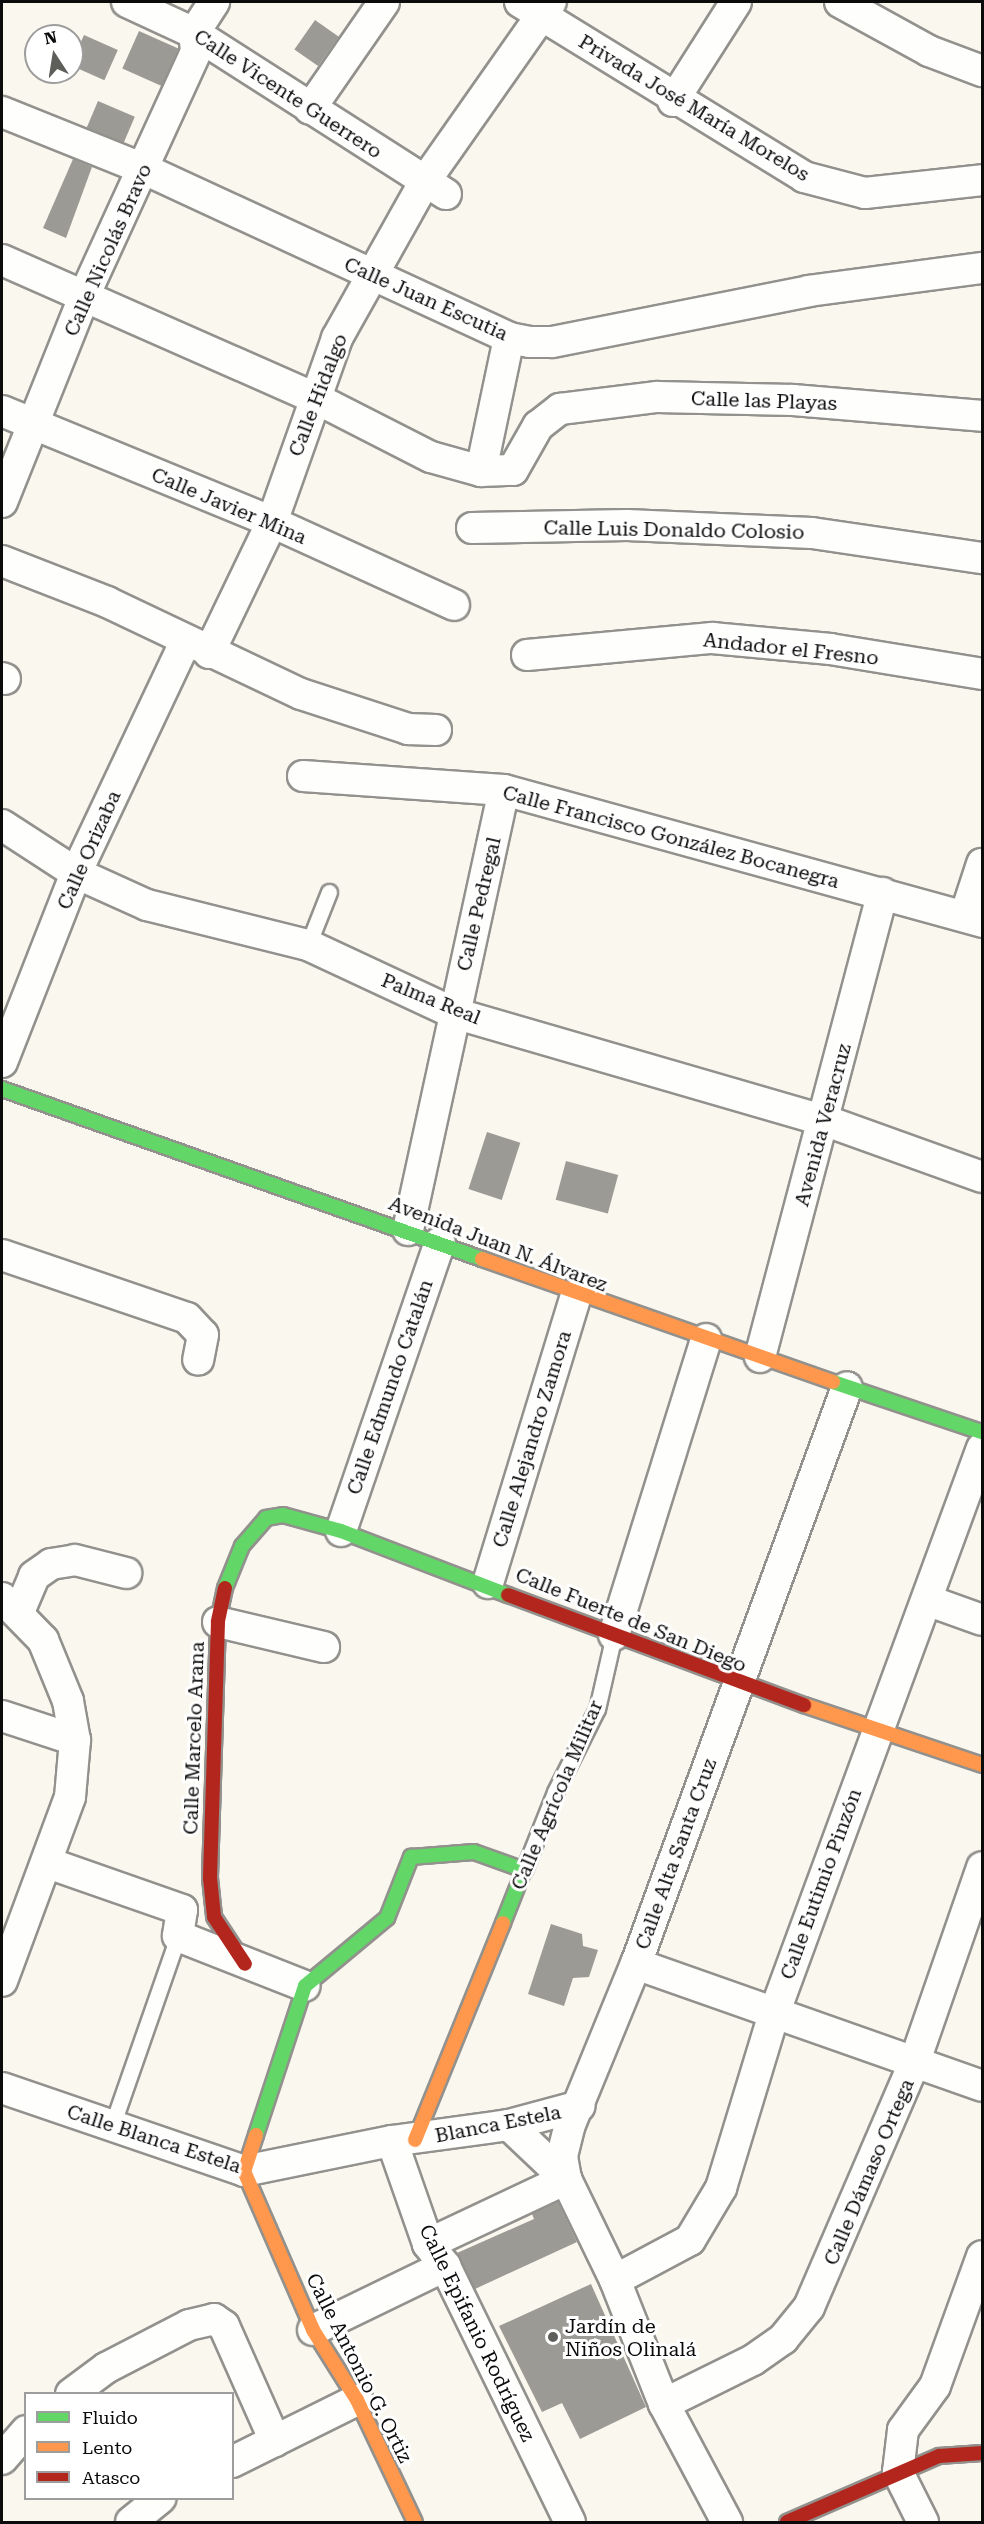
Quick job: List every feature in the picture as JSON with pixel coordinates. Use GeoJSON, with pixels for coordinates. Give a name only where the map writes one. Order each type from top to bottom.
{"type":"FeatureCollection","features":[{"type":"Feature","properties":{"kind":"street","name":"Calle Vicente Guerrero"},"geometry":{"type":"LineString","coordinates":[[127,2],[194,33],[435,187]]}},
{"type":"Feature","properties":{"kind":"street","name":"Calle Nicolás Bravo"},"geometry":{"type":"LineString","coordinates":[[2,502],[86,294],[196,51],[194,33],[214,2]]}},
{"type":"Feature","properties":{"kind":"street"},"geometry":{"type":"LineString","coordinates":[[310,109],[384,2]]}},
{"type":"Feature","properties":{"kind":"street"},"geometry":{"type":"LineString","coordinates":[[674,101],[736,2]]}},
{"type":"Feature","properties":{"kind":"street"},"geometry":{"type":"LineString","coordinates":[[840,2],[871,9],[928,51],[982,71]]}},
{"type":"Feature","properties":{"kind":"street","name":"Privada José María Morelos"},"geometry":{"type":"LineString","coordinates":[[538,6],[674,101],[804,177],[836,189],[865,194],[982,180]]}},
{"type":"Feature","properties":{"kind":"street","name":"Calle Hidalgo"},"geometry":{"type":"LineString","coordinates":[[197,648],[272,522],[337,338],[373,275],[435,187],[538,6]]}},
{"type":"Feature","properties":{"kind":"street","name":"Calle Juan Escutia"},"geometry":{"type":"LineString","coordinates":[[2,112],[144,169],[509,338],[552,342],[809,291],[982,268]]}},
{"type":"Feature","properties":{"kind":"street"},"geometry":{"type":"LineString","coordinates":[[2,260],[86,294],[315,398],[431,457],[481,471],[509,338]]}},
{"type":"Feature","properties":{"kind":"street","name":"Calle las Playas"},"geometry":{"type":"LineString","coordinates":[[481,471],[513,470],[547,415],[657,397],[793,400],[982,416]]}},
{"type":"Feature","properties":{"kind":"street","name":"Calle Javier Mina"},"geometry":{"type":"LineString","coordinates":[[2,411],[272,522],[454,605]]}},
{"type":"Feature","properties":{"kind":"street","name":"Calle Luis Donaldo Colosio"},"geometry":{"type":"LineString","coordinates":[[472,528],[627,525],[812,533],[982,558]]}},
{"type":"Feature","properties":{"kind":"street"},"geometry":{"type":"LineString","coordinates":[[2,561],[107,602],[197,648],[301,694],[408,729],[436,729]]}},
{"type":"Feature","properties":{"kind":"street","name":"Andador el Fresno"},"geometry":{"type":"LineString","coordinates":[[526,655],[712,638],[830,649],[982,674]]}},
{"type":"Feature","properties":{"kind":"street","name":"Calle Orizaba"},"geometry":{"type":"LineString","coordinates":[[2,1062],[76,873],[197,648]]}},
{"type":"Feature","properties":{"kind":"street","name":"Calle Francisco González Bocanegra"},"geometry":{"type":"LineString","coordinates":[[303,776],[504,790],[974,919]]}},
{"type":"Feature","properties":{"kind":"street","name":"Calle Pedregal"},"geometry":{"type":"LineString","coordinates":[[408,1230],[504,790]]}},
{"type":"Feature","properties":{"kind":"street","name":"Palma Real"},"geometry":{"type":"LineString","coordinates":[[2,825],[76,873],[147,904],[308,945],[454,1013],[826,1121],[982,1177]]}},
{"type":"Feature","properties":{"kind":"street"},"geometry":{"type":"LineString","coordinates":[[974,919],[982,864]]}},
{"type":"Feature","properties":{"kind":"street","name":"Avenida Veracruz"},"geometry":{"type":"LineString","coordinates":[[760,1357],[826,1121],[883,893]]}},
{"type":"Feature","properties":{"kind":"street","name":"Avenida Juan N. Álvarez"},"geometry":{"type":"LineString","coordinates":[[2,1089],[408,1230],[576,1296],[982,1432]]}},
{"type":"Feature","properties":{"kind":"street","name":"Calle Edmundo Catalán"},"geometry":{"type":"LineString","coordinates":[[341,1531],[440,1242]]}},
{"type":"Feature","properties":{"kind":"street"},"geometry":{"type":"LineString","coordinates":[[2,1255],[187,1318],[202,1335],[198,1360]]}},
{"type":"Feature","properties":{"kind":"street","name":"Calle Alejandro Zamora"},"geometry":{"type":"LineString","coordinates":[[488,1583],[576,1296]]}},
{"type":"Feature","properties":{"kind":"street","name":"Calle Agrícola Militar"},"geometry":{"type":"LineString","coordinates":[[614,1635],[706,1339]]}},
{"type":"Feature","properties":{"kind":"street","name":"Calle Alta Santa Cruz"},"geometry":{"type":"LineString","coordinates":[[566,2179],[562,2156],[636,1964],[847,1387]]}},
{"type":"Feature","properties":{"kind":"street","name":"Calle Eutimio Pinzón"},"geometry":{"type":"LineString","coordinates":[[615,2280],[690,2240],[704,2223],[721,2188],[774,2014],[877,1729],[929,1601],[982,1448]]}},
{"type":"Feature","properties":{"kind":"street","name":"Calle Fuerte de San Diego"},"geometry":{"type":"LineString","coordinates":[[266,1518],[283,1515],[341,1531],[488,1583],[737,1683],[982,1765]]}},
{"type":"Feature","properties":{"kind":"street","name":"Calle Marcelo Arana"},"geometry":{"type":"LineString","coordinates":[[245,1964],[214,1917],[210,1878],[218,1622],[225,1584],[242,1546],[266,1518]]}},
{"type":"Feature","properties":{"kind":"street"},"geometry":{"type":"LineString","coordinates":[[2,1981],[48,1863],[70,1797],[75,1740],[68,1701],[43,1640],[10,1605],[34,1576],[51,1564],[75,1560],[126,1573]]}},
{"type":"Feature","properties":{"kind":"street"},"geometry":{"type":"LineString","coordinates":[[929,1601],[982,1620]]}},
{"type":"Feature","properties":{"kind":"street"},"geometry":{"type":"LineString","coordinates":[[218,1622],[324,1647]]}},
{"type":"Feature","properties":{"kind":"street"},"geometry":{"type":"LineString","coordinates":[[2,1716],[75,1740]]}},
{"type":"Feature","properties":{"kind":"street"},"geometry":{"type":"LineString","coordinates":[[244,2171],[305,1986],[387,1918],[411,1857],[474,1852],[524,1870]]}},
{"type":"Feature","properties":{"kind":"street"},"geometry":{"type":"LineString","coordinates":[[48,1863],[182,1910],[178,1936],[305,1986]]}},
{"type":"Feature","properties":{"kind":"street","name":"Calle Dámaso Ortega"},"geometry":{"type":"LineString","coordinates":[[663,2404],[753,2360],[783,2339],[809,2307],[915,2061],[982,1867]]}},
{"type":"Feature","properties":{"kind":"street","name":"Calle Agrícola Militar"},"geometry":{"type":"LineString","coordinates":[[404,2140],[524,1870]]}},
{"type":"Feature","properties":{"kind":"street"},"geometry":{"type":"LineString","coordinates":[[636,1964],[982,2086]]}},
{"type":"Feature","properties":{"kind":"street","name":"Calle Blanca Estela"},"geometry":{"type":"LineString","coordinates":[[2,2088],[244,2171],[404,2140]]}},
{"type":"Feature","properties":{"kind":"street","name":"Blanca Estela"},"geometry":{"type":"LineString","coordinates":[[404,2140],[508,2125],[580,2106]]}},
{"type":"Feature","properties":{"kind":"street"},"geometry":{"type":"LineString","coordinates":[[508,2125],[566,2179],[615,2280],[663,2404],[727,2523]]}},
{"type":"Feature","properties":{"kind":"street","name":"Calle Epifanio Rodríguez"},"geometry":{"type":"LineString","coordinates":[[404,2140],[437,2255],[570,2523]]}},
{"type":"Feature","properties":{"kind":"street","name":"Calle Antonio G. Ortiz"},"geometry":{"type":"LineString","coordinates":[[244,2171],[313,2330],[357,2400],[415,2523]]}},
{"type":"Feature","properties":{"kind":"street"},"geometry":{"type":"LineString","coordinates":[[313,2330],[566,2179]]}},
{"type":"Feature","properties":{"kind":"street"},"geometry":{"type":"LineString","coordinates":[[923,2523],[898,2472],[903,2430],[935,2386],[982,2256]]}},
{"type":"Feature","properties":{"kind":"street"},"geometry":{"type":"LineString","coordinates":[[74,2392],[106,2368],[189,2325],[214,2319],[224,2326],[275,2441]]}},
{"type":"Feature","properties":{"kind":"street"},"geometry":{"type":"LineString","coordinates":[[234,2461],[357,2400]]}},
{"type":"Feature","properties":{"kind":"street"},"geometry":{"type":"LineString","coordinates":[[2,2459],[24,2433]]}},
{"type":"Feature","properties":{"kind":"street"},"geometry":{"type":"LineString","coordinates":[[787,2523],[898,2472],[939,2456],[982,2453]]}},
{"type":"Feature","properties":{"kind":"street"},"geometry":{"type":"LineString","coordinates":[[130,2523],[159,2500]]}},
{"type":"Feature","properties":{"kind":"lane"},"geometry":{"type":"LineString","coordinates":[[308,945],[329,892]]}},
{"type":"Feature","properties":{"kind":"lane","name":"Calle Agrícola Militar"},"geometry":{"type":"LineString","coordinates":[[524,1870],[555,1792],[597,1709],[614,1635]]}},
{"type":"Feature","properties":{"kind":"lane"},"geometry":{"type":"LineString","coordinates":[[112,2126],[178,1936]]}},
{"type":"Feature","properties":{"kind":"building"},"geometry":{"type":"Polygon","coordinates":[[[315,20],[339,37],[318,66],[294,49],[315,20]]]}},
{"type":"Feature","properties":{"kind":"building"},"geometry":{"type":"Polygon","coordinates":[[[139,31],[178,48],[162,86],[122,68],[139,31]]]}},
{"type":"Feature","properties":{"kind":"building"},"geometry":{"type":"Polygon","coordinates":[[[84,35],[118,50],[104,80],[84,71],[84,35]]]}},
{"type":"Feature","properties":{"kind":"building"},"geometry":{"type":"Polygon","coordinates":[[[98,101],[135,117],[123,143],[87,128],[98,101]]]}},
{"type":"Feature","properties":{"kind":"building"},"geometry":{"type":"Polygon","coordinates":[[[73,159],[92,167],[66,238],[43,228],[73,159]]]}},
{"type":"Feature","properties":{"kind":"building"},"geometry":{"type":"Polygon","coordinates":[[[487,1132],[520,1143],[502,1200],[468,1189],[487,1132]]]}},
{"type":"Feature","properties":{"kind":"building"},"geometry":{"type":"Polygon","coordinates":[[[566,1161],[618,1175],[608,1214],[556,1200],[566,1161]]]}},
{"type":"Feature","properties":{"kind":"building"},"geometry":{"type":"Polygon","coordinates":[[[551,1924],[582,1934],[583,1946],[598,1950],[589,1977],[573,1978],[564,2006],[528,1994],[551,1924]]]}},
{"type":"Feature","properties":{"kind":"building"},"geometry":{"type":"Polygon","coordinates":[[[558,2202],[577,2242],[475,2289],[457,2253],[534,2219],[532,2214],[558,2202]]]}},
{"type":"Feature","properties":{"kind":"building"},"geometry":{"type":"Polygon","coordinates":[[[591,2284],[646,2407],[580,2439],[562,2403],[542,2412],[499,2326],[591,2284]]]}},
{"type":"Feature","properties":{"kind":"traffic: fast"},"geometry":{"type":"LineString","coordinates":[[2,1089],[482,1259]]}},
{"type":"Feature","properties":{"kind":"traffic: fast"},"geometry":{"type":"LineString","coordinates":[[833,1382],[982,1432]]}},
{"type":"Feature","properties":{"kind":"traffic: fast"},"geometry":{"type":"LineString","coordinates":[[225,1588],[242,1546],[266,1518],[283,1515],[341,1531],[508,1595]]}},
{"type":"Feature","properties":{"kind":"traffic: fast"},"geometry":{"type":"LineString","coordinates":[[256,2135],[305,1986],[387,1918],[411,1857],[474,1852],[524,1870],[503,1923]]}},
{"type":"Feature","properties":{"kind":"traffic: slow"},"geometry":{"type":"LineString","coordinates":[[482,1259],[833,1382]]}},
{"type":"Feature","properties":{"kind":"traffic: slow"},"geometry":{"type":"LineString","coordinates":[[804,1705],[982,1765]]}},
{"type":"Feature","properties":{"kind":"traffic: slow"},"geometry":{"type":"LineString","coordinates":[[415,2140],[503,1923]]}},
{"type":"Feature","properties":{"kind":"traffic: slow"},"geometry":{"type":"LineString","coordinates":[[256,2135],[244,2171],[313,2330],[357,2400],[415,2522]]}},
{"type":"Feature","properties":{"kind":"traffic: jam"},"geometry":{"type":"LineString","coordinates":[[225,1588],[218,1622],[210,1878],[214,1917],[245,1964]]}},
{"type":"Feature","properties":{"kind":"traffic: jam"},"geometry":{"type":"LineString","coordinates":[[508,1595],[804,1705]]}},
{"type":"Feature","properties":{"kind":"traffic: jam"},"geometry":{"type":"LineString","coordinates":[[787,2522],[939,2456],[982,2453]]}},
{"type":"Feature","properties":{"kind":"place","name":"Jardín de Niños Olinalá"},"geometry":{"type":"Point","coordinates":[553,2337]}}]}
